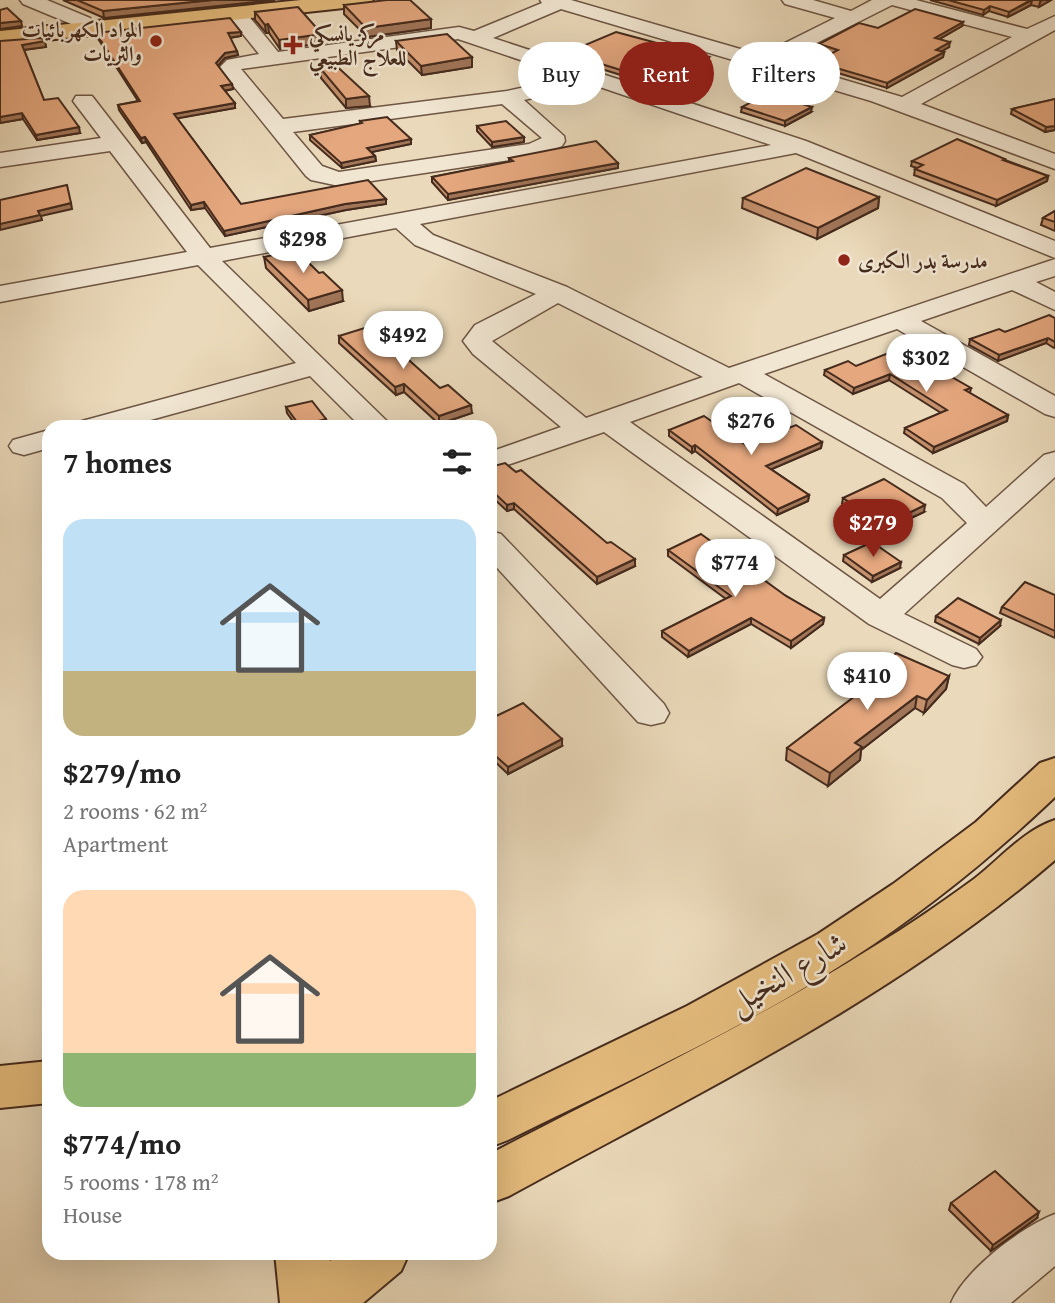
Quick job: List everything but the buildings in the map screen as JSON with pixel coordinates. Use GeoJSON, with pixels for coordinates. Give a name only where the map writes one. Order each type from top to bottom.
{"type":"FeatureCollection","features":[{"type":"Feature","properties":{"kind":"main road"},"geometry":{"type":"LineString","coordinates":[[0,30],[285,0]]}},
{"type":"Feature","properties":{"kind":"main road"},"geometry":{"type":"LineString","coordinates":[[0,38],[362,0]]}},
{"type":"Feature","properties":{"kind":"main road","name":"شارع النخيل"},"geometry":{"type":"LineString","coordinates":[[497,1122],[704,1020],[834,947],[909,896],[991,834],[1055,773]]}},
{"type":"Feature","properties":{"kind":"main road","name":"شارع النخيل"},"geometry":{"type":"LineString","coordinates":[[497,1176],[797,1019],[954,918],[1011,875],[1055,836]]}},
{"type":"Feature","properties":{"kind":"main road"},"geometry":{"type":"LineString","coordinates":[[0,1087],[42,1083]]}},
{"type":"Feature","properties":{"kind":"main road"},"geometry":{"type":"LineString","coordinates":[[303,1260],[308,1303]]}},
{"type":"Feature","properties":{"kind":"main road"},"geometry":{"type":"LineString","coordinates":[[321,1303],[373,1260]]}},
{"type":"Feature","properties":{"kind":"street"},"geometry":{"type":"LineString","coordinates":[[30,0],[83,22]]}},
{"type":"Feature","properties":{"kind":"street"},"geometry":{"type":"LineString","coordinates":[[792,0],[852,17]]}},
{"type":"Feature","properties":{"kind":"street"},"geometry":{"type":"LineString","coordinates":[[803,42],[887,0]]}},
{"type":"Feature","properties":{"kind":"street"},"geometry":{"type":"LineString","coordinates":[[894,0],[1030,36]]}},
{"type":"Feature","properties":{"kind":"street"},"geometry":{"type":"LineString","coordinates":[[477,37],[554,1],[728,52]]}},
{"type":"Feature","properties":{"kind":"street"},"geometry":{"type":"LineString","coordinates":[[236,13],[272,57]]}},
{"type":"Feature","properties":{"kind":"street"},"geometry":{"type":"LineString","coordinates":[[904,104],[1055,22]]}},
{"type":"Feature","properties":{"kind":"street"},"geometry":{"type":"LineString","coordinates":[[507,97],[553,136],[554,141],[534,150],[339,179],[319,175],[314,171],[229,68],[234,64],[272,57],[460,33],[518,52]]}},
{"type":"Feature","properties":{"kind":"street"},"geometry":{"type":"LineString","coordinates":[[605,83],[798,146],[1055,250]]}},
{"type":"Feature","properties":{"kind":"street"},"geometry":{"type":"LineString","coordinates":[[840,85],[904,104],[1055,162]]}},
{"type":"Feature","properties":{"kind":"street"},"geometry":{"type":"LineString","coordinates":[[277,127],[518,95]]}},
{"type":"Feature","properties":{"kind":"street"},"geometry":{"type":"LineString","coordinates":[[84,101],[203,256],[371,420]]}},
{"type":"Feature","properties":{"kind":"street"},"geometry":{"type":"LineString","coordinates":[[0,160],[116,143]]}},
{"type":"Feature","properties":{"kind":"street"},"geometry":{"type":"LineString","coordinates":[[0,294],[798,146]]}},
{"type":"Feature","properties":{"kind":"street"},"geometry":{"type":"LineString","coordinates":[[400,219],[431,243],[558,293],[734,376],[953,491],[985,524]]}},
{"type":"Feature","properties":{"kind":"street"},"geometry":{"type":"LineString","coordinates":[[497,459],[1055,267]]}},
{"type":"Feature","properties":{"kind":"street"},"geometry":{"type":"LineString","coordinates":[[1016,282],[1055,302]]}},
{"type":"Feature","properties":{"kind":"street"},"geometry":{"type":"LineString","coordinates":[[558,293],[485,331],[477,341],[483,348],[594,424],[881,615],[964,657]]}},
{"type":"Feature","properties":{"kind":"street"},"geometry":{"type":"LineString","coordinates":[[900,320],[1055,408]]}},
{"type":"Feature","properties":{"kind":"street"},"geometry":{"type":"LineString","coordinates":[[118,420],[316,366]]}},
{"type":"Feature","properties":{"kind":"street"},"geometry":{"type":"LineString","coordinates":[[881,615],[1055,461]]}},
{"type":"Feature","properties":{"kind":"street"},"geometry":{"type":"LineString","coordinates":[[497,548],[651,713]]}},
{"type":"Feature","properties":{"kind":"street"},"geometry":{"type":"LineString","coordinates":[[976,1303],[1008,1273],[1055,1236]]}},
{"type":"Feature","properties":{"kind":"place","name":"المواد الكهربائيات والثريات"},"geometry":{"type":"Point","coordinates":[156,41]}},
{"type":"Feature","properties":{"kind":"place","name":"مركز يانسكي للعلاج الطبيعي"},"geometry":{"type":"Point","coordinates":[293,45]}},
{"type":"Feature","properties":{"kind":"place","name":"مدرسة بدر الكبرى"},"geometry":{"type":"Point","coordinates":[844,260]}}]}
